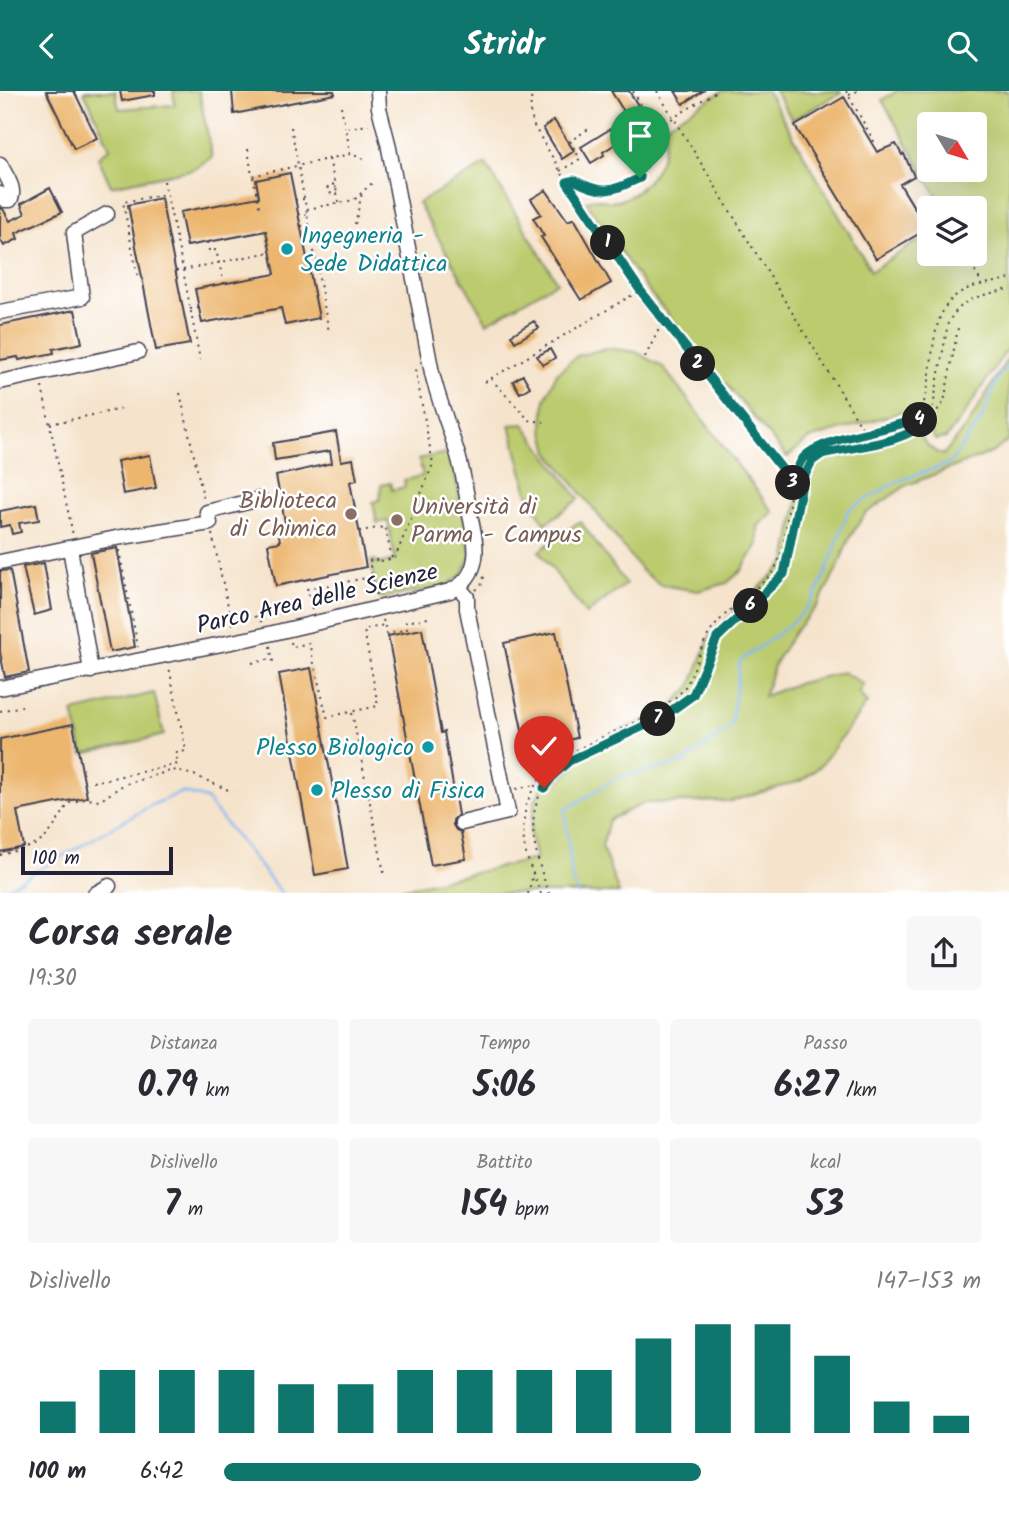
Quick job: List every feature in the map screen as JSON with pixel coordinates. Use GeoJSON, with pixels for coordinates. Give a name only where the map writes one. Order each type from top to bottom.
{"type":"FeatureCollection","features":[{"type":"Feature","properties":{"kind":"street","name":"Parco Area delle Scienze"},"geometry":{"type":"LineString","coordinates":[[0,688],[236,641],[380,607],[458,587],[472,569],[475,547],[462,470],[432,373],[379,108],[378,91]]}},
{"type":"Feature","properties":{"kind":"street","name":"Parco Area delle Scienze"},"geometry":{"type":"LineString","coordinates":[[383,122],[384,102],[388,91]]}},
{"type":"Feature","properties":{"kind":"street"},"geometry":{"type":"LineString","coordinates":[[0,194],[5,200],[10,200],[13,195],[1,169]]}},
{"type":"Feature","properties":{"kind":"street"},"geometry":{"type":"LineString","coordinates":[[0,312],[82,297],[74,233],[107,214]]}},
{"type":"Feature","properties":{"kind":"street"},"geometry":{"type":"LineString","coordinates":[[0,382],[138,352]]}},
{"type":"Feature","properties":{"kind":"street"},"geometry":{"type":"LineString","coordinates":[[0,562],[208,517],[260,499]]}},
{"type":"Feature","properties":{"kind":"street"},"geometry":{"type":"LineString","coordinates":[[73,547],[91,671]]}},
{"type":"Feature","properties":{"kind":"street"},"geometry":{"type":"LineString","coordinates":[[458,587],[467,597],[467,609],[508,812],[462,823]]}},
{"type":"Feature","properties":{"kind":"street"},"geometry":{"type":"LineString","coordinates":[[97,893],[109,886]]}},
{"type":"Feature","properties":{"kind":"path"},"geometry":{"type":"LineString","coordinates":[[532,91],[530,112],[534,126],[567,182],[640,290],[793,483]]}},
{"type":"Feature","properties":{"kind":"path"},"geometry":{"type":"LineString","coordinates":[[567,182],[574,180],[590,188],[611,192],[640,178],[654,154],[655,129],[633,91]]}},
{"type":"Feature","properties":{"kind":"path"},"geometry":{"type":"LineString","coordinates":[[657,91],[866,433]]}},
{"type":"Feature","properties":{"kind":"path"},"geometry":{"type":"LineString","coordinates":[[655,129],[717,91]]}},
{"type":"Feature","properties":{"kind":"path"},"geometry":{"type":"LineString","coordinates":[[846,91],[876,145]]}},
{"type":"Feature","properties":{"kind":"path"},"geometry":{"type":"LineString","coordinates":[[849,96],[857,91]]}},
{"type":"Feature","properties":{"kind":"path"},"geometry":{"type":"LineString","coordinates":[[341,106],[350,154]]}},
{"type":"Feature","properties":{"kind":"path"},"geometry":{"type":"LineString","coordinates":[[346,128],[383,122]]}},
{"type":"Feature","properties":{"kind":"path"},"geometry":{"type":"LineString","coordinates":[[291,127],[329,332]]}},
{"type":"Feature","properties":{"kind":"path"},"geometry":{"type":"LineString","coordinates":[[561,171],[580,159],[570,141],[590,128]]}},
{"type":"Feature","properties":{"kind":"path"},"geometry":{"type":"LineString","coordinates":[[248,149],[260,211]]}},
{"type":"Feature","properties":{"kind":"path"},"geometry":{"type":"LineString","coordinates":[[252,176],[350,154],[365,159]]}},
{"type":"Feature","properties":{"kind":"path"},"geometry":{"type":"LineString","coordinates":[[329,159],[339,203]]}},
{"type":"Feature","properties":{"kind":"path"},"geometry":{"type":"LineString","coordinates":[[164,181],[200,360]]}},
{"type":"Feature","properties":{"kind":"path"},"geometry":{"type":"LineString","coordinates":[[306,209],[354,200],[372,183]]}},
{"type":"Feature","properties":{"kind":"path"},"geometry":{"type":"LineString","coordinates":[[355,224],[363,192]]}},
{"type":"Feature","properties":{"kind":"path"},"geometry":{"type":"LineString","coordinates":[[142,278],[138,278],[123,202],[167,194]]}},
{"type":"Feature","properties":{"kind":"path"},"geometry":{"type":"LineString","coordinates":[[295,200],[304,199]]}},
{"type":"Feature","properties":{"kind":"path"},"geometry":{"type":"LineString","coordinates":[[165,215],[171,214]]}},
{"type":"Feature","properties":{"kind":"path"},"geometry":{"type":"LineString","coordinates":[[298,215],[307,214]]}},
{"type":"Feature","properties":{"kind":"path"},"geometry":{"type":"LineString","coordinates":[[168,224],[173,222]]}},
{"type":"Feature","properties":{"kind":"path"},"geometry":{"type":"LineString","coordinates":[[300,226],[309,225]]}},
{"type":"Feature","properties":{"kind":"path"},"geometry":{"type":"LineString","coordinates":[[169,236],[176,235]]}},
{"type":"Feature","properties":{"kind":"path"},"geometry":{"type":"LineString","coordinates":[[303,238],[311,236]]}},
{"type":"Feature","properties":{"kind":"path"},"geometry":{"type":"LineString","coordinates":[[304,246],[337,239]]}},
{"type":"Feature","properties":{"kind":"path"},"geometry":{"type":"LineString","coordinates":[[170,241],[176,240]]}},
{"type":"Feature","properties":{"kind":"path"},"geometry":{"type":"LineString","coordinates":[[208,242],[209,251],[216,250],[223,284]]}},
{"type":"Feature","properties":{"kind":"path"},"geometry":{"type":"LineString","coordinates":[[176,271],[270,252]]}},
{"type":"Feature","properties":{"kind":"path"},"geometry":{"type":"LineString","coordinates":[[174,262],[181,261]]}},
{"type":"Feature","properties":{"kind":"path"},"geometry":{"type":"LineString","coordinates":[[970,266],[979,285]]}},
{"type":"Feature","properties":{"kind":"path"},"geometry":{"type":"LineString","coordinates":[[912,420],[924,401],[937,330],[945,307],[954,297],[979,285],[1009,279]]}},
{"type":"Feature","properties":{"kind":"path"},"geometry":{"type":"LineString","coordinates":[[931,418],[948,323],[956,309],[967,300],[1009,289]]}},
{"type":"Feature","properties":{"kind":"path"},"geometry":{"type":"LineString","coordinates":[[485,382],[640,290]]}},
{"type":"Feature","properties":{"kind":"path"},"geometry":{"type":"LineString","coordinates":[[190,309],[199,308]]}},
{"type":"Feature","properties":{"kind":"path"},"geometry":{"type":"LineString","coordinates":[[645,358],[663,320]]}},
{"type":"Feature","properties":{"kind":"path"},"geometry":{"type":"LineString","coordinates":[[549,893],[532,834],[538,799],[554,774],[569,761],[661,718],[693,695],[717,638],[784,574],[803,479],[812,461],[822,454],[908,434],[923,426],[944,402],[958,328]]}},
{"type":"Feature","properties":{"kind":"path"},"geometry":{"type":"LineString","coordinates":[[39,373],[73,547]]}},
{"type":"Feature","properties":{"kind":"path"},"geometry":{"type":"LineString","coordinates":[[417,377],[433,464],[395,558],[369,561],[387,634],[407,629],[406,622],[428,618]]}},
{"type":"Feature","properties":{"kind":"path"},"geometry":{"type":"LineString","coordinates":[[490,379],[529,420],[544,422]]}},
{"type":"Feature","properties":{"kind":"path"},"geometry":{"type":"LineString","coordinates":[[180,393],[236,641]]}},
{"type":"Feature","properties":{"kind":"path"},"geometry":{"type":"LineString","coordinates":[[50,424],[121,409]]}},
{"type":"Feature","properties":{"kind":"path"},"geometry":{"type":"LineString","coordinates":[[541,893],[524,843],[526,809],[536,785],[552,764],[643,719],[680,694],[712,630],[776,568],[783,545],[793,483],[802,459],[828,443],[912,420],[931,418]]}},
{"type":"Feature","properties":{"kind":"path"},"geometry":{"type":"LineString","coordinates":[[359,531],[385,527],[392,559]]}},
{"type":"Feature","properties":{"kind":"path"},"geometry":{"type":"LineString","coordinates":[[116,538],[141,661]]}},
{"type":"Feature","properties":{"kind":"path"},"geometry":{"type":"LineString","coordinates":[[312,612],[307,589],[372,577]]}},
{"type":"Feature","properties":{"kind":"path"},"geometry":{"type":"LineString","coordinates":[[252,663],[273,660],[266,625],[255,616]]}},
{"type":"Feature","properties":{"kind":"path"},"geometry":{"type":"LineString","coordinates":[[290,639],[292,647],[309,643],[327,717],[378,706],[364,630],[384,625]]}},
{"type":"Feature","properties":{"kind":"path"},"geometry":{"type":"LineString","coordinates":[[93,782],[178,764],[176,753],[186,751],[169,667]]}},
{"type":"Feature","properties":{"kind":"path"},"geometry":{"type":"LineString","coordinates":[[0,711],[22,706]]}},
{"type":"Feature","properties":{"kind":"path"},"geometry":{"type":"LineString","coordinates":[[352,712],[384,873]]}},
{"type":"Feature","properties":{"kind":"path"},"geometry":{"type":"LineString","coordinates":[[146,770],[148,777]]}},
{"type":"Feature","properties":{"kind":"path"},"geometry":{"type":"LineString","coordinates":[[0,855],[37,846],[49,834],[69,803],[85,799],[101,800],[124,785],[173,770],[194,775],[233,792]]}},
{"type":"Feature","properties":{"kind":"path"},"geometry":{"type":"LineString","coordinates":[[505,791],[536,785]]}},
{"type":"Feature","properties":{"kind":"path"},"geometry":{"type":"LineString","coordinates":[[528,893],[533,873]]}},
{"type":"Feature","properties":{"kind":"green space"},"geometry":{"type":"Polygon","coordinates":[[[84,91],[115,91],[119,109],[175,105],[173,91],[199,91],[212,157],[194,169],[111,186],[98,157],[110,148],[84,91]]]}},
{"type":"Feature","properties":{"kind":"green space"},"geometry":{"type":"Polygon","coordinates":[[[723,91],[767,91],[871,271],[917,242],[917,266],[987,266],[987,196],[937,196],[929,182],[987,182],[987,112],[917,112],[917,161],[882,100],[897,91],[1009,91],[1009,346],[946,438],[935,440],[928,426],[901,412],[809,439],[787,457],[645,287],[586,202],[593,199],[622,200],[630,196],[651,177],[663,153],[666,125],[723,91]]]}},
{"type":"Feature","properties":{"kind":"green space"},"geometry":{"type":"Polygon","coordinates":[[[775,91],[840,91],[841,93],[792,120],[775,91]]]}},
{"type":"Feature","properties":{"kind":"green space"},"geometry":{"type":"Polygon","coordinates":[[[486,164],[557,282],[487,323],[418,203],[486,164]]]}},
{"type":"Feature","properties":{"kind":"green space"},"geometry":{"type":"Polygon","coordinates":[[[607,348],[636,352],[663,367],[773,512],[758,526],[758,544],[741,571],[727,583],[698,591],[661,585],[642,571],[549,452],[543,427],[545,399],[557,373],[577,356],[607,348]]]}},
{"type":"Feature","properties":{"kind":"green space"},"geometry":{"type":"Polygon","coordinates":[[[1009,356],[1009,440],[993,452],[907,485],[865,514],[850,537],[817,606],[794,632],[775,663],[764,696],[796,684],[843,672],[863,684],[859,693],[867,703],[821,765],[803,780],[732,801],[644,803],[609,820],[602,847],[619,893],[383,893],[536,859],[530,834],[535,800],[554,769],[572,753],[668,709],[691,686],[710,636],[786,562],[802,477],[815,453],[916,428],[927,445],[943,455],[969,423],[1009,356]]]}},
{"type":"Feature","properties":{"kind":"green space"},"geometry":{"type":"Polygon","coordinates":[[[524,424],[579,499],[545,524],[529,497],[510,425],[524,424]]]}},
{"type":"Feature","properties":{"kind":"green space"},"geometry":{"type":"Polygon","coordinates":[[[451,452],[471,556],[462,575],[444,587],[381,598],[378,596],[371,561],[375,560],[377,564],[395,560],[388,521],[377,523],[373,502],[380,500],[381,485],[390,483],[392,490],[405,487],[404,480],[423,476],[419,459],[451,452]]]}},
{"type":"Feature","properties":{"kind":"green space"},"geometry":{"type":"Polygon","coordinates":[[[580,521],[626,584],[586,614],[539,551],[580,521]]]}},
{"type":"Feature","properties":{"kind":"green space"},"geometry":{"type":"Polygon","coordinates":[[[154,693],[164,735],[83,754],[73,712],[154,693]]]}},
{"type":"Feature","properties":{"kind":"building"},"geometry":{"type":"Polygon","coordinates":[[[46,91],[74,91],[97,138],[74,149],[46,91]]]}},
{"type":"Feature","properties":{"kind":"building"},"geometry":{"type":"Polygon","coordinates":[[[120,91],[155,91],[155,95],[122,101],[120,91]]]}},
{"type":"Feature","properties":{"kind":"building"},"geometry":{"type":"Polygon","coordinates":[[[232,91],[334,91],[335,94],[234,114],[232,91]]]}},
{"type":"Feature","properties":{"kind":"building"},"geometry":{"type":"Polygon","coordinates":[[[611,91],[629,91],[649,123],[603,152],[604,155],[591,163],[581,147],[628,118],[611,91]]]}},
{"type":"Feature","properties":{"kind":"building"},"geometry":{"type":"Polygon","coordinates":[[[675,91],[703,91],[683,104],[675,91]]]}},
{"type":"Feature","properties":{"kind":"building"},"geometry":{"type":"Polygon","coordinates":[[[844,97],[877,152],[896,144],[902,155],[904,154],[914,176],[900,184],[917,212],[917,235],[876,259],[795,126],[844,97]]]}},
{"type":"Feature","properties":{"kind":"building"},"geometry":{"type":"Polygon","coordinates":[[[554,120],[574,151],[562,159],[543,128],[554,120]]]}},
{"type":"Feature","properties":{"kind":"building","name":"Ingegneria - Sede Didattica"},"geometry":{"type":"Polygon","coordinates":[[[290,173],[319,318],[285,325],[281,308],[202,323],[195,289],[275,274],[266,231],[187,246],[180,212],[259,197],[256,180],[290,173]]]}},
{"type":"Feature","properties":{"kind":"building"},"geometry":{"type":"Polygon","coordinates":[[[50,188],[62,212],[16,233],[18,239],[4,246],[0,239],[0,208],[10,221],[25,214],[21,204],[50,188]]]}},
{"type":"Feature","properties":{"kind":"building"},"geometry":{"type":"Polygon","coordinates":[[[546,190],[568,221],[574,218],[611,283],[581,300],[541,237],[544,236],[533,218],[541,214],[531,199],[546,190]]]}},
{"type":"Feature","properties":{"kind":"building"},"geometry":{"type":"Polygon","coordinates":[[[161,198],[190,344],[156,350],[128,205],[161,198]]]}},
{"type":"Feature","properties":{"kind":"building"},"geometry":{"type":"Polygon","coordinates":[[[75,310],[82,343],[53,349],[54,353],[19,360],[18,357],[0,360],[0,325],[75,310]]]}},
{"type":"Feature","properties":{"kind":"building"},"geometry":{"type":"Polygon","coordinates":[[[534,321],[539,328],[515,342],[511,335],[534,321]]]}},
{"type":"Feature","properties":{"kind":"building"},"geometry":{"type":"Polygon","coordinates":[[[550,349],[555,358],[543,365],[537,356],[550,349]]]}},
{"type":"Feature","properties":{"kind":"building"},"geometry":{"type":"Polygon","coordinates":[[[523,375],[530,387],[520,393],[513,381],[523,375]]]}},
{"type":"Feature","properties":{"kind":"building"},"geometry":{"type":"Polygon","coordinates":[[[336,432],[341,461],[353,459],[357,480],[350,482],[366,567],[276,586],[268,544],[280,542],[279,534],[287,532],[276,476],[332,463],[330,451],[275,460],[273,443],[336,432]]]}},
{"type":"Feature","properties":{"kind":"building"},"geometry":{"type":"Polygon","coordinates":[[[150,455],[156,488],[123,494],[117,461],[150,455]]]}},
{"type":"Feature","properties":{"kind":"building"},"geometry":{"type":"Polygon","coordinates":[[[36,504],[39,520],[19,523],[21,532],[12,534],[10,525],[0,527],[0,511],[36,504]]]}},
{"type":"Feature","properties":{"kind":"building"},"geometry":{"type":"Polygon","coordinates":[[[117,548],[135,647],[110,652],[91,553],[117,548]]]}},
{"type":"Feature","properties":{"kind":"building"},"geometry":{"type":"Polygon","coordinates":[[[44,563],[52,610],[34,615],[23,567],[44,563]]]}},
{"type":"Feature","properties":{"kind":"building"},"geometry":{"type":"Polygon","coordinates":[[[10,570],[29,672],[5,677],[0,652],[0,571],[10,570]]]}},
{"type":"Feature","properties":{"kind":"building","name":"Plesso Biologico"},"geometry":{"type":"Polygon","coordinates":[[[422,629],[458,815],[453,820],[453,825],[461,832],[466,859],[431,865],[388,636],[422,629]]]}},
{"type":"Feature","properties":{"kind":"building"},"geometry":{"type":"Polygon","coordinates":[[[556,632],[577,738],[526,749],[504,643],[556,632]]]}},
{"type":"Feature","properties":{"kind":"building","name":"Plesso di Fisica"},"geometry":{"type":"Polygon","coordinates":[[[311,668],[348,869],[315,875],[279,674],[311,668]]]}},
{"type":"Feature","properties":{"kind":"building"},"geometry":{"type":"Polygon","coordinates":[[[73,724],[87,797],[17,811],[24,847],[0,852],[0,739],[73,724]]]}},
{"type":"Feature","properties":{"kind":"waterway"},"geometry":{"type":"LineString","coordinates":[[578,893],[572,880],[565,810],[615,779],[684,762],[731,726],[740,661],[784,629],[814,598],[848,510],[896,482],[950,463],[982,418],[1000,374],[1009,365]]}},
{"type":"Feature","properties":{"kind":"waterway"},"geometry":{"type":"LineString","coordinates":[[0,892],[152,805],[182,792],[206,799],[281,893]]}},
{"type":"Feature","properties":{"kind":"place","name":"Ingegneria - Sede Didattica"},"geometry":{"type":"Point","coordinates":[287,249]}},
{"type":"Feature","properties":{"kind":"place","name":"Biblioteca di Chimica"},"geometry":{"type":"Point","coordinates":[351,514]}},
{"type":"Feature","properties":{"kind":"place","name":"Università di Parma - Campus"},"geometry":{"type":"Point","coordinates":[397,520]}},
{"type":"Feature","properties":{"kind":"place","name":"Plesso Biologico"},"geometry":{"type":"Point","coordinates":[428,747]}},
{"type":"Feature","properties":{"kind":"place","name":"Plesso di Fisica"},"geometry":{"type":"Point","coordinates":[317,790]}},
{"type":"Feature","properties":{"kind":"route"},"geometry":{"type":"LineString","coordinates":[[544,788],[554,774],[569,761],[661,718],[693,695],[702,677],[710,649],[717,638],[784,574],[803,479],[812,461],[822,454],[908,434],[931,418],[912,420],[828,443],[813,450],[802,459],[793,483],[640,290],[567,182],[574,180],[590,188],[611,192],[640,178]]}}]}
